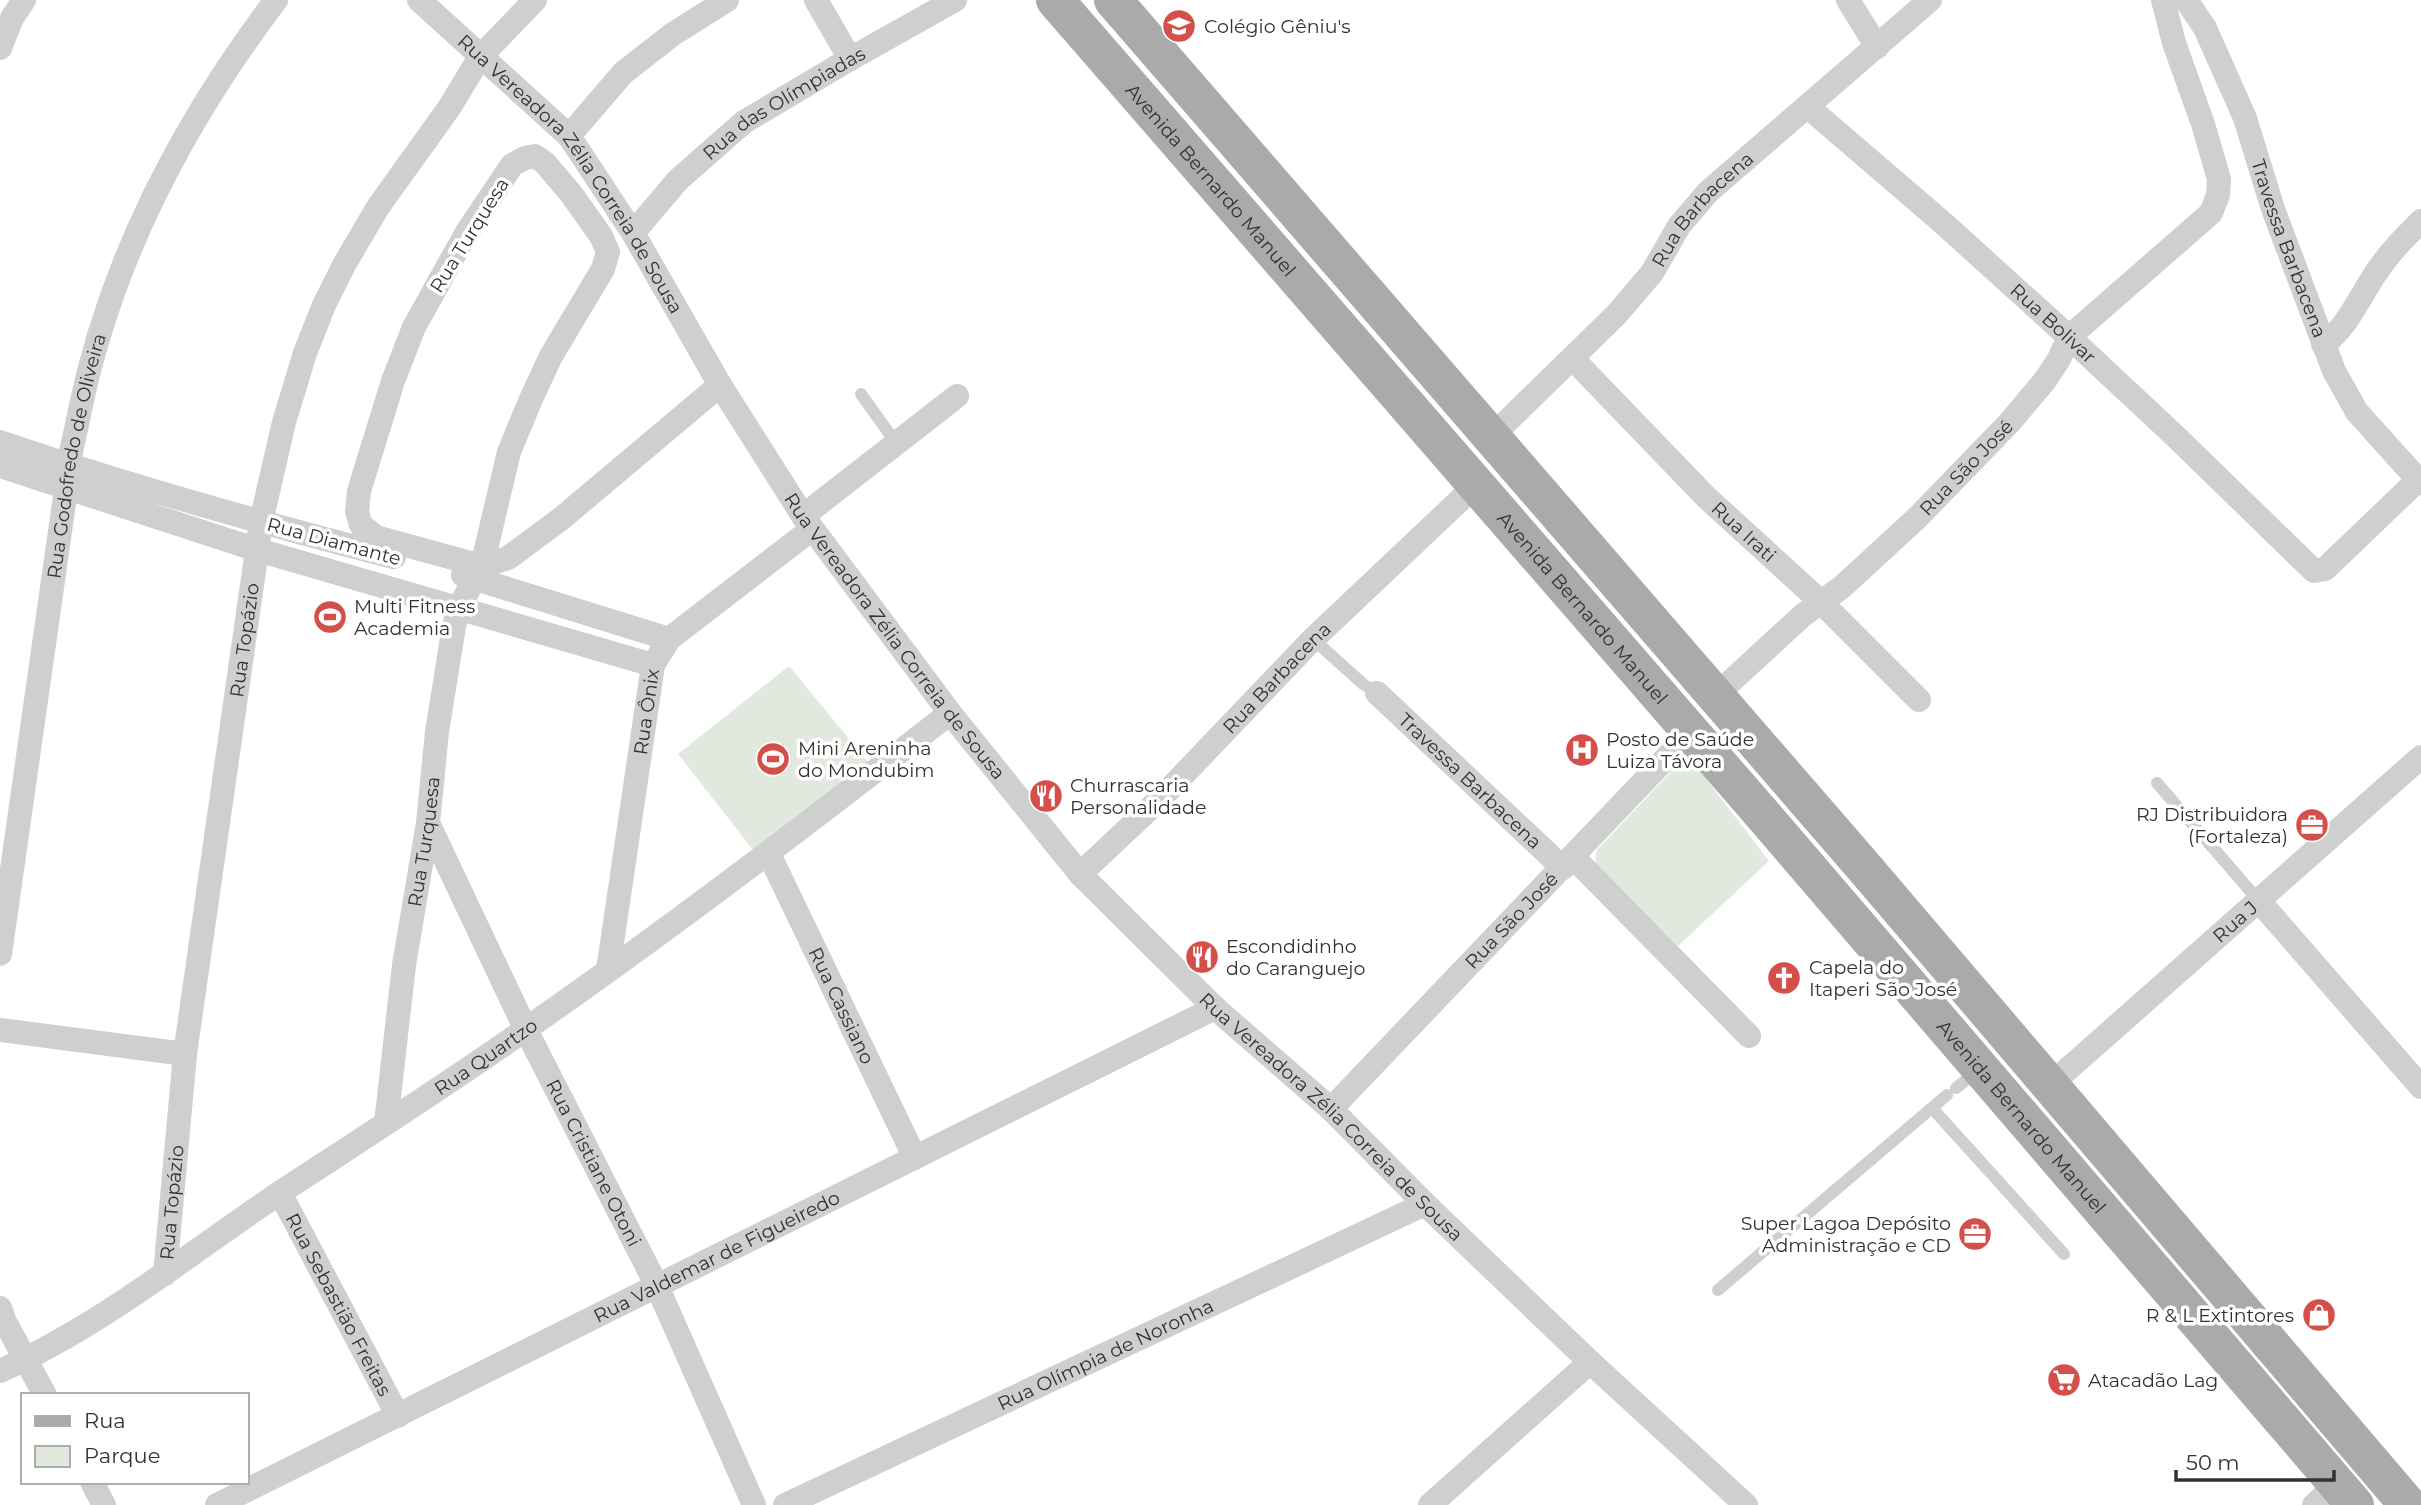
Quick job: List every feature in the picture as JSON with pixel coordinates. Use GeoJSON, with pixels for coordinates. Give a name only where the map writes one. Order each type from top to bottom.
{"type":"FeatureCollection","features":[{"type":"Feature","properties":{"kind":"main road","name":"Avenida Bernardo Manuel"},"geometry":{"type":"LineString","coordinates":[[1055,0],[1858,927],[1961,1084],[2335,1498]]}},
{"type":"Feature","properties":{"kind":"main road"},"geometry":{"type":"LineString","coordinates":[[1113,0],[1863,866],[2408,1505]]}},
{"type":"Feature","properties":{"kind":"main road"},"geometry":{"type":"LineString","coordinates":[[1167,128],[1203,103]]}},
{"type":"Feature","properties":{"kind":"main road"},"geometry":{"type":"LineString","coordinates":[[1196,163],[1231,136]]}},
{"type":"Feature","properties":{"kind":"main road"},"geometry":{"type":"LineString","coordinates":[[1829,894],[1863,866]]}},
{"type":"Feature","properties":{"kind":"main road"},"geometry":{"type":"LineString","coordinates":[[1858,927],[1889,897]]}},
{"type":"Feature","properties":{"kind":"street","name":"Rua Godofredo de Oliveira"},"geometry":{"type":"LineString","coordinates":[[0,954],[67,477],[89,368],[105,314],[150,203],[192,123],[237,51],[276,0]]}},
{"type":"Feature","properties":{"kind":"street","name":"Rua Vereadora Zélia Correia de Sousa"},"geometry":{"type":"LineString","coordinates":[[419,0],[569,136],[633,233],[720,385],[808,523],[950,712],[1080,874],[1215,1008],[1331,1110],[1590,1362],[1746,1505]]}},
{"type":"Feature","properties":{"kind":"street","name":"Rua Topázio"},"geometry":{"type":"LineString","coordinates":[[165,1274],[185,1054],[261,522],[284,422],[324,304],[378,207],[449,108],[480,57],[535,0]]}},
{"type":"Feature","properties":{"kind":"street"},"geometry":{"type":"LineString","coordinates":[[569,136],[623,73],[673,34],[727,0]]}},
{"type":"Feature","properties":{"kind":"street"},"geometry":{"type":"LineString","coordinates":[[816,0],[850,59]]}},
{"type":"Feature","properties":{"kind":"street","name":"Rua das Olímpiadas"},"geometry":{"type":"LineString","coordinates":[[633,233],[678,180],[744,122],[955,0]]}},
{"type":"Feature","properties":{"kind":"street"},"geometry":{"type":"LineString","coordinates":[[1848,0],[1877,47]]}},
{"type":"Feature","properties":{"kind":"street","name":"Rua Barbacena"},"geometry":{"type":"LineString","coordinates":[[1491,437],[1573,359],[1652,273],[1689,211],[1708,192],[1930,0]]}},
{"type":"Feature","properties":{"kind":"street","name":"Rua São José"},"geometry":{"type":"LineString","coordinates":[[1715,696],[1803,615],[1842,587],[1898,536],[2010,422],[2046,379],[2069,337],[2211,213],[2218,195],[2220,179],[2174,43],[2164,0]]}},
{"type":"Feature","properties":{"kind":"street","name":"Travessa Barbacena"},"geometry":{"type":"LineString","coordinates":[[2186,0],[2205,28],[2245,118],[2273,209],[2334,371],[2357,412],[2420,482]]}},
{"type":"Feature","properties":{"kind":"street"},"geometry":{"type":"LineString","coordinates":[[0,48],[12,8]]}},
{"type":"Feature","properties":{"kind":"street","name":"Rua Bolivar"},"geometry":{"type":"LineString","coordinates":[[1808,107],[1943,223],[2069,337],[2314,571],[2325,569],[2420,482]]}},
{"type":"Feature","properties":{"kind":"street","name":"Rua Turquesa"},"geometry":{"type":"LineString","coordinates":[[386,1123],[404,965],[428,823],[437,732],[454,626],[459,607],[480,572],[509,452],[551,356],[603,269],[608,252],[601,236],[572,195],[545,163],[535,156],[512,165],[443,272],[414,327],[359,492],[357,512],[361,525],[376,537],[480,572]]}},
{"type":"Feature","properties":{"kind":"street"},"geometry":{"type":"LineString","coordinates":[[2323,344],[2332,339],[2342,327],[2378,269],[2421,221]]}},
{"type":"Feature","properties":{"kind":"street","name":"Rua Irati"},"geometry":{"type":"LineString","coordinates":[[1573,359],[1706,497],[1821,603],[1919,700]]}},
{"type":"Feature","properties":{"kind":"street"},"geometry":{"type":"LineString","coordinates":[[480,572],[508,558],[562,518],[720,385]]}},
{"type":"Feature","properties":{"kind":"street","name":"Rua Ônix"},"geometry":{"type":"LineString","coordinates":[[608,970],[653,664],[669,639],[808,523],[896,443],[957,396]]}},
{"type":"Feature","properties":{"kind":"street","name":"Rua Diamante"},"geometry":{"type":"LineString","coordinates":[[0,442],[67,477],[258,550],[653,664]]}},
{"type":"Feature","properties":{"kind":"street","name":"Rua Diamante"},"geometry":{"type":"LineString","coordinates":[[0,466],[67,477],[480,572],[669,639]]}},
{"type":"Feature","properties":{"kind":"street","name":"Rua Barbacena"},"geometry":{"type":"LineString","coordinates":[[1080,874],[1160,799],[1313,639],[1476,485]]}},
{"type":"Feature","properties":{"kind":"street","name":"Travessa Barbacena"},"geometry":{"type":"LineString","coordinates":[[1377,693],[1568,863],[1749,1036]]}},
{"type":"Feature","properties":{"kind":"street","name":"Rua Quartzo"},"geometry":{"type":"LineString","coordinates":[[0,1371],[99,1318],[280,1193],[526,1030],[769,854],[950,712]]}},
{"type":"Feature","properties":{"kind":"street","name":"Rua São José"},"geometry":{"type":"LineString","coordinates":[[1331,1110],[1691,732]]}},
{"type":"Feature","properties":{"kind":"street","name":"Rua J"},"geometry":{"type":"LineString","coordinates":[[2050,1085],[2259,901],[2417,768]]}},
{"type":"Feature","properties":{"kind":"street","name":"Rua Cristiane Otoni"},"geometry":{"type":"LineString","coordinates":[[428,823],[526,1030],[657,1286],[754,1505]]}},
{"type":"Feature","properties":{"kind":"street","name":"Rua Cassiano"},"geometry":{"type":"LineString","coordinates":[[769,854],[915,1158]]}},
{"type":"Feature","properties":{"kind":"street"},"geometry":{"type":"LineString","coordinates":[[2259,901],[2421,1087]]}},
{"type":"Feature","properties":{"kind":"street","name":"Rua Valdemar de Figueiredo"},"geometry":{"type":"LineString","coordinates":[[218,1505],[1215,1008]]}},
{"type":"Feature","properties":{"kind":"street"},"geometry":{"type":"LineString","coordinates":[[0,1030],[185,1054]]}},
{"type":"Feature","properties":{"kind":"street","name":"Rua Sebastião Freitas"},"geometry":{"type":"LineString","coordinates":[[280,1193],[398,1416]]}},
{"type":"Feature","properties":{"kind":"street","name":"Rua Olímpia de Noronha"},"geometry":{"type":"LineString","coordinates":[[785,1505],[1425,1204]]}},
{"type":"Feature","properties":{"kind":"street"},"geometry":{"type":"LineString","coordinates":[[0,1308],[44,1393]]}},
{"type":"Feature","properties":{"kind":"street"},"geometry":{"type":"LineString","coordinates":[[1430,1505],[1590,1362]]}},
{"type":"Feature","properties":{"kind":"street"},"geometry":{"type":"LineString","coordinates":[[93,1484],[104,1505]]}},
{"type":"Feature","properties":{"kind":"lane"},"geometry":{"type":"LineString","coordinates":[[861,394],[896,443]]}},
{"type":"Feature","properties":{"kind":"lane"},"geometry":{"type":"LineString","coordinates":[[1313,639],[1363,684],[1377,693]]}},
{"type":"Feature","properties":{"kind":"lane"},"geometry":{"type":"LineString","coordinates":[[2157,783],[2259,901]]}},
{"type":"Feature","properties":{"kind":"lane"},"geometry":{"type":"LineString","coordinates":[[1718,1290],[1961,1084]]}},
{"type":"Feature","properties":{"kind":"lane"},"geometry":{"type":"LineString","coordinates":[[1932,1108],[2064,1254]]}},
{"type":"Feature","properties":{"kind":"green space","name":"Mini Areninha do Mondubim"},"geometry":{"type":"Polygon","coordinates":[[[789,666],[869,763],[754,851],[678,754],[789,666]]]}},
{"type":"Feature","properties":{"kind":"green space"},"geometry":{"type":"Polygon","coordinates":[[[1685,757],[1691,759],[1769,861],[1678,946],[1595,865],[1596,851],[1685,757]]]}},
{"type":"Feature","properties":{"kind":"place","name":"Colégio Gêniu's"},"geometry":{"type":"Point","coordinates":[1179,26]}},
{"type":"Feature","properties":{"kind":"place","name":"Multi Fitness Academia"},"geometry":{"type":"Point","coordinates":[330,617]}},
{"type":"Feature","properties":{"kind":"place","name":"Posto de Saúde Luiza Távora"},"geometry":{"type":"Point","coordinates":[1582,750]}},
{"type":"Feature","properties":{"kind":"place","name":"Mini Areninha do Mondubim"},"geometry":{"type":"Point","coordinates":[773,759]}},
{"type":"Feature","properties":{"kind":"place","name":"Churrascaria Personalidade"},"geometry":{"type":"Point","coordinates":[1046,796]}},
{"type":"Feature","properties":{"kind":"place","name":"RJ Distribuidora (Fortaleza)"},"geometry":{"type":"Point","coordinates":[2312,825]}},
{"type":"Feature","properties":{"kind":"place","name":"Escondidinho do Caranguejo"},"geometry":{"type":"Point","coordinates":[1202,957]}},
{"type":"Feature","properties":{"kind":"place","name":"Capela do Itaperi São José"},"geometry":{"type":"Point","coordinates":[1784,978]}},
{"type":"Feature","properties":{"kind":"place","name":"Super Lagoa Depósito Administração e CD"},"geometry":{"type":"Point","coordinates":[1975,1234]}},
{"type":"Feature","properties":{"kind":"place","name":"R & L Extintores"},"geometry":{"type":"Point","coordinates":[2319,1315]}},
{"type":"Feature","properties":{"kind":"place","name":"Atacadão Lag"},"geometry":{"type":"Point","coordinates":[2064,1380]}}]}
